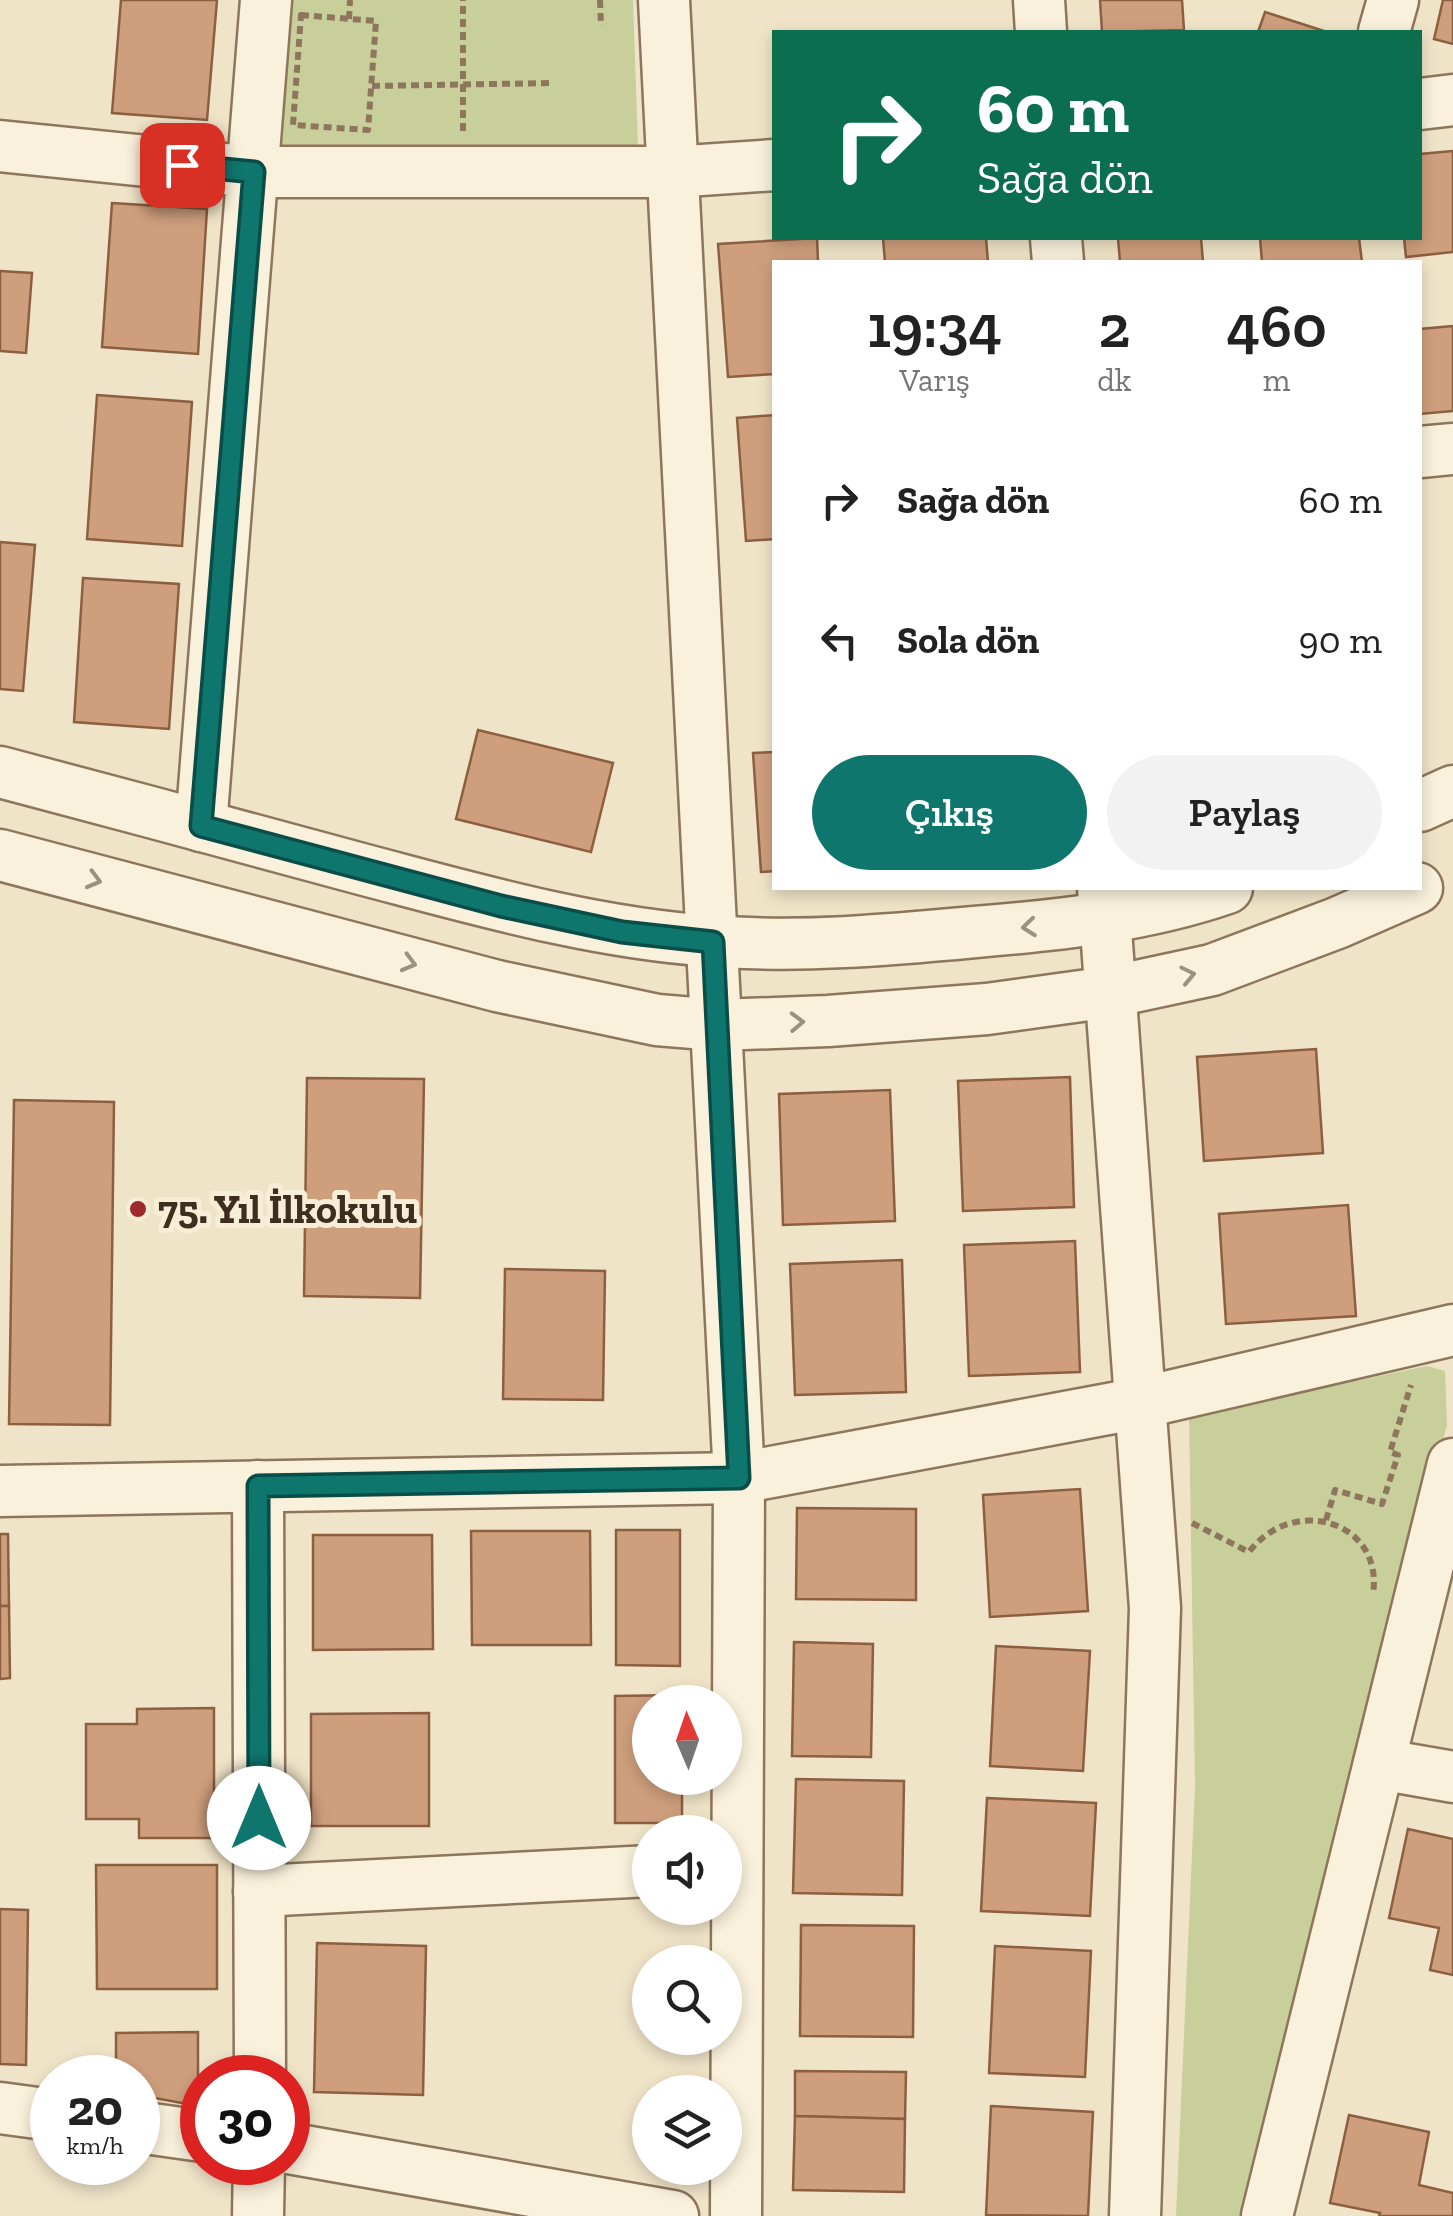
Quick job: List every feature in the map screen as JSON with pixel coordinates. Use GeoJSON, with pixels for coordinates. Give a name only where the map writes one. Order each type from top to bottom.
{"type":"FeatureCollection","features":[{"type":"Feature","properties":{"kind":"street"},"geometry":{"type":"LineString","coordinates":[[201,826],[266,0]]}},
{"type":"Feature","properties":{"kind":"street"},"geometry":{"type":"LineString","coordinates":[[664,0],[739,1478],[732,1815]]}},
{"type":"Feature","properties":{"kind":"street"},"geometry":{"type":"LineString","coordinates":[[1039,0],[1042,30]]}},
{"type":"Feature","properties":{"kind":"street"},"geometry":{"type":"LineString","coordinates":[[1384,30],[1392,0]]}},
{"type":"Feature","properties":{"kind":"street"},"geometry":{"type":"LineString","coordinates":[[1422,104],[1453,100]]}},
{"type":"Feature","properties":{"kind":"street"},"geometry":{"type":"LineString","coordinates":[[0,146],[254,172],[672,172],[772,165]]}},
{"type":"Feature","properties":{"kind":"street"},"geometry":{"type":"LineString","coordinates":[[1422,452],[1453,448]]}},
{"type":"Feature","properties":{"kind":"street"},"geometry":{"type":"LineString","coordinates":[[0,772],[501,906],[622,932],[713,942],[899,939],[1104,903],[1192,900],[1221,890]]}},
{"type":"Feature","properties":{"kind":"street"},"geometry":{"type":"LineString","coordinates":[[1422,805],[1453,791]]}},
{"type":"Feature","properties":{"kind":"street"},"geometry":{"type":"LineString","coordinates":[[0,855],[497,986],[657,1020],[718,1025],[987,1009],[1110,992],[1212,970],[1411,890]]}},
{"type":"Feature","properties":{"kind":"street"},"geometry":{"type":"LineString","coordinates":[[1422,885],[1453,872]]}},
{"type":"Feature","properties":{"kind":"street"},"geometry":{"type":"LineString","coordinates":[[1104,903],[1155,1608],[1136,2216]]}},
{"type":"Feature","properties":{"kind":"street"},"geometry":{"type":"LineString","coordinates":[[0,1491],[739,1478],[1140,1404],[1440,1333]]}},
{"type":"Feature","properties":{"kind":"street"},"geometry":{"type":"LineString","coordinates":[[1267,2216],[1453,1464]]}},
{"type":"Feature","properties":{"kind":"street"},"geometry":{"type":"LineString","coordinates":[[258,1486],[260,2055]]}},
{"type":"Feature","properties":{"kind":"street"},"geometry":{"type":"LineString","coordinates":[[1379,1764],[1453,1778]]}},
{"type":"Feature","properties":{"kind":"street"},"geometry":{"type":"LineString","coordinates":[[259,1892],[632,1871]]}},
{"type":"Feature","properties":{"kind":"street"},"geometry":{"type":"LineString","coordinates":[[732,1925],[736,2216]]}},
{"type":"Feature","properties":{"kind":"street"},"geometry":{"type":"LineString","coordinates":[[0,2108],[30,2112]]}},
{"type":"Feature","properties":{"kind":"street"},"geometry":{"type":"LineString","coordinates":[[310,2152],[673,2216]]}},
{"type":"Feature","properties":{"kind":"street"},"geometry":{"type":"LineString","coordinates":[[258,2216],[259,2185]]}},
{"type":"Feature","properties":{"kind":"path"},"geometry":{"type":"LineString","coordinates":[[349,19],[350,0]]}},
{"type":"Feature","properties":{"kind":"path"},"geometry":{"type":"LineString","coordinates":[[463,0],[463,172]]}},
{"type":"Feature","properties":{"kind":"path"},"geometry":{"type":"LineString","coordinates":[[600,0],[602,26]]}},
{"type":"Feature","properties":{"kind":"path"},"geometry":{"type":"LineString","coordinates":[[301,15],[376,21],[372,86],[368,130],[293,125],[301,15]]}},
{"type":"Feature","properties":{"kind":"path"},"geometry":{"type":"LineString","coordinates":[[372,86],[554,83]]}},
{"type":"Feature","properties":{"kind":"path"},"geometry":{"type":"LineString","coordinates":[[1326,1521],[1335,1490],[1382,1504],[1398,1455],[1390,1452],[1440,1333]]}},
{"type":"Feature","properties":{"kind":"path"},"geometry":{"type":"LineString","coordinates":[[1147,1500],[1249,1552],[1274,1527],[1308,1518],[1342,1528],[1366,1552],[1374,1586],[1371,1603]]}},
{"type":"Feature","properties":{"kind":"green space"},"geometry":{"type":"Polygon","coordinates":[[[287,0],[633,0],[638,146],[277,149],[287,0]]]}},
{"type":"Feature","properties":{"kind":"green space"},"geometry":{"type":"Polygon","coordinates":[[[1427,1366],[1445,1371],[1447,1425],[1240,2216],[1176,2216],[1195,1785],[1189,1416],[1427,1366]]]}},
{"type":"Feature","properties":{"kind":"building"},"geometry":{"type":"Polygon","coordinates":[[[121,0],[217,0],[207,120],[112,113],[121,0]]]}},
{"type":"Feature","properties":{"kind":"building"},"geometry":{"type":"Polygon","coordinates":[[[1100,0],[1182,0],[1184,30],[1102,30],[1100,0]]]}},
{"type":"Feature","properties":{"kind":"building"},"geometry":{"type":"Polygon","coordinates":[[[1443,0],[1453,0],[1453,44],[1434,39],[1443,0]]]}},
{"type":"Feature","properties":{"kind":"building"},"geometry":{"type":"Polygon","coordinates":[[[1265,12],[1321,30],[1259,30],[1265,12]]]}},
{"type":"Feature","properties":{"kind":"building"},"geometry":{"type":"Polygon","coordinates":[[[1453,151],[1453,252],[1406,257],[1404,240],[1422,240],[1422,154],[1453,151]]]}},
{"type":"Feature","properties":{"kind":"building"},"geometry":{"type":"Polygon","coordinates":[[[112,203],[207,209],[198,354],[102,347],[112,203]]]}},
{"type":"Feature","properties":{"kind":"building"},"geometry":{"type":"Polygon","coordinates":[[[817,240],[818,260],[772,260],[772,374],[728,377],[718,244],[817,240]]]}},
{"type":"Feature","properties":{"kind":"building"},"geometry":{"type":"Polygon","coordinates":[[[883,240],[986,240],[988,260],[885,260],[883,240]]]}},
{"type":"Feature","properties":{"kind":"building"},"geometry":{"type":"Polygon","coordinates":[[[1118,240],[1201,240],[1203,260],[1120,260],[1118,240]]]}},
{"type":"Feature","properties":{"kind":"building"},"geometry":{"type":"Polygon","coordinates":[[[1260,240],[1359,240],[1362,260],[1262,260],[1260,240]]]}},
{"type":"Feature","properties":{"kind":"building"},"geometry":{"type":"Polygon","coordinates":[[[0,271],[32,273],[26,353],[0,351],[0,271]]]}},
{"type":"Feature","properties":{"kind":"building"},"geometry":{"type":"Polygon","coordinates":[[[1453,326],[1453,411],[1422,414],[1422,329],[1453,326]]]}},
{"type":"Feature","properties":{"kind":"building"},"geometry":{"type":"Polygon","coordinates":[[[97,395],[192,402],[182,546],[87,539],[97,395]]]}},
{"type":"Feature","properties":{"kind":"building"},"geometry":{"type":"Polygon","coordinates":[[[772,415],[772,539],[746,541],[737,418],[772,415]]]}},
{"type":"Feature","properties":{"kind":"building"},"geometry":{"type":"Polygon","coordinates":[[[0,542],[35,545],[23,691],[0,689],[0,542]]]}},
{"type":"Feature","properties":{"kind":"building"},"geometry":{"type":"Polygon","coordinates":[[[83,578],[179,584],[169,729],[74,722],[83,578]]]}},
{"type":"Feature","properties":{"kind":"building"},"geometry":{"type":"Polygon","coordinates":[[[478,730],[613,763],[591,852],[456,819],[478,730]]]}},
{"type":"Feature","properties":{"kind":"building"},"geometry":{"type":"Polygon","coordinates":[[[772,752],[772,871],[761,872],[753,753],[772,752]]]}},
{"type":"Feature","properties":{"kind":"building"},"geometry":{"type":"Polygon","coordinates":[[[1316,1049],[1323,1153],[1204,1161],[1197,1057],[1316,1049]]]}},
{"type":"Feature","properties":{"kind":"building"},"geometry":{"type":"Polygon","coordinates":[[[1070,1077],[1074,1207],[963,1211],[958,1081],[1070,1077]]]}},
{"type":"Feature","properties":{"kind":"building"},"geometry":{"type":"Polygon","coordinates":[[[307,1078],[424,1079],[420,1298],[304,1296],[307,1078]]]}},
{"type":"Feature","properties":{"kind":"building"},"geometry":{"type":"Polygon","coordinates":[[[890,1090],[895,1221],[783,1225],[779,1094],[890,1090]]]}},
{"type":"Feature","properties":{"kind":"building"},"geometry":{"type":"Polygon","coordinates":[[[14,1100],[114,1102],[110,1425],[9,1424],[14,1100]]]}},
{"type":"Feature","properties":{"kind":"building"},"geometry":{"type":"Polygon","coordinates":[[[1348,1205],[1356,1316],[1226,1324],[1219,1214],[1348,1205]]]}},
{"type":"Feature","properties":{"kind":"building"},"geometry":{"type":"Polygon","coordinates":[[[1075,1241],[1080,1372],[969,1376],[964,1245],[1075,1241]]]}},
{"type":"Feature","properties":{"kind":"building"},"geometry":{"type":"Polygon","coordinates":[[[902,1260],[906,1392],[795,1395],[790,1264],[902,1260]]]}},
{"type":"Feature","properties":{"kind":"building"},"geometry":{"type":"Polygon","coordinates":[[[505,1269],[605,1271],[603,1400],[503,1399],[505,1269]]]}},
{"type":"Feature","properties":{"kind":"building"},"geometry":{"type":"Polygon","coordinates":[[[1080,1489],[1088,1611],[990,1617],[983,1495],[1080,1489]]]}},
{"type":"Feature","properties":{"kind":"building"},"geometry":{"type":"Polygon","coordinates":[[[797,1508],[916,1509],[916,1600],[796,1599],[797,1508]]]}},
{"type":"Feature","properties":{"kind":"building"},"geometry":{"type":"Polygon","coordinates":[[[616,1530],[680,1530],[680,1666],[616,1665],[616,1530]]]}},
{"type":"Feature","properties":{"kind":"building"},"geometry":{"type":"Polygon","coordinates":[[[471,1531],[590,1531],[591,1645],[472,1645],[471,1531]]]}},
{"type":"Feature","properties":{"kind":"building"},"geometry":{"type":"Polygon","coordinates":[[[0,1534],[8,1534],[9,1606],[0,1606],[0,1534]]]}},
{"type":"Feature","properties":{"kind":"building"},"geometry":{"type":"Polygon","coordinates":[[[313,1535],[432,1535],[433,1649],[313,1650],[313,1535]]]}},
{"type":"Feature","properties":{"kind":"building"},"geometry":{"type":"Polygon","coordinates":[[[0,1606],[9,1606],[10,1678],[0,1679],[0,1606]]]}},
{"type":"Feature","properties":{"kind":"building"},"geometry":{"type":"Polygon","coordinates":[[[794,1642],[873,1644],[871,1757],[792,1756],[794,1642]]]}},
{"type":"Feature","properties":{"kind":"building"},"geometry":{"type":"Polygon","coordinates":[[[996,1646],[1090,1651],[1083,1771],[990,1766],[996,1646]]]}},
{"type":"Feature","properties":{"kind":"building"},"geometry":{"type":"Polygon","coordinates":[[[615,1696],[632,1696],[632,1795],[682,1795],[682,1815],[632,1815],[632,1823],[615,1823],[615,1696]]]}},
{"type":"Feature","properties":{"kind":"building"},"geometry":{"type":"Polygon","coordinates":[[[214,1708],[214,1838],[139,1838],[139,1819],[86,1819],[86,1724],[137,1724],[137,1709],[214,1708]]]}},
{"type":"Feature","properties":{"kind":"building"},"geometry":{"type":"Polygon","coordinates":[[[429,1713],[429,1826],[311,1826],[311,1714],[429,1713]]]}},
{"type":"Feature","properties":{"kind":"building"},"geometry":{"type":"Polygon","coordinates":[[[796,1779],[904,1781],[902,1895],[793,1893],[796,1779]]]}},
{"type":"Feature","properties":{"kind":"building"},"geometry":{"type":"Polygon","coordinates":[[[987,1798],[1096,1803],[1090,1916],[981,1911],[987,1798]]]}},
{"type":"Feature","properties":{"kind":"building"},"geometry":{"type":"Polygon","coordinates":[[[1408,1829],[1453,1839],[1453,1975],[1430,1970],[1439,1928],[1389,1918],[1408,1829]]]}},
{"type":"Feature","properties":{"kind":"building"},"geometry":{"type":"Polygon","coordinates":[[[96,1865],[217,1865],[217,1989],[97,1989],[96,1865]]]}},
{"type":"Feature","properties":{"kind":"building"},"geometry":{"type":"Polygon","coordinates":[[[0,1909],[28,1910],[26,2065],[0,2064],[0,1909]]]}},
{"type":"Feature","properties":{"kind":"building"},"geometry":{"type":"Polygon","coordinates":[[[801,1925],[914,1926],[913,2037],[800,2036],[801,1925]]]}},
{"type":"Feature","properties":{"kind":"building"},"geometry":{"type":"Polygon","coordinates":[[[317,1943],[426,1946],[423,2095],[314,2092],[317,1943]]]}},
{"type":"Feature","properties":{"kind":"building"},"geometry":{"type":"Polygon","coordinates":[[[995,1946],[1091,1951],[1085,2077],[989,2073],[995,1946]]]}},
{"type":"Feature","properties":{"kind":"building"},"geometry":{"type":"Polygon","coordinates":[[[198,2032],[198,2055],[180,2055],[180,2103],[160,2099],[160,2055],[116,2055],[116,2033],[198,2032]]]}},
{"type":"Feature","properties":{"kind":"building"},"geometry":{"type":"Polygon","coordinates":[[[795,2071],[906,2072],[905,2119],[795,2116],[795,2071]]]}},
{"type":"Feature","properties":{"kind":"building"},"geometry":{"type":"Polygon","coordinates":[[[991,2106],[1093,2112],[1088,2216],[986,2215],[991,2106]]]}},
{"type":"Feature","properties":{"kind":"building"},"geometry":{"type":"Polygon","coordinates":[[[1349,2115],[1429,2132],[1419,2185],[1453,2193],[1453,2216],[1379,2216],[1380,2213],[1330,2203],[1349,2115]]]}},
{"type":"Feature","properties":{"kind":"building"},"geometry":{"type":"Polygon","coordinates":[[[795,2116],[905,2119],[904,2192],[793,2190],[795,2116]]]}},
{"type":"Feature","properties":{"kind":"place","name":"75. Yıl İlkokulu"},"geometry":{"type":"Point","coordinates":[138,1209]}},
{"type":"Feature","properties":{"kind":"route"},"geometry":{"type":"LineString","coordinates":[[182,165],[254,172],[201,826],[501,906],[622,932],[713,942],[722,1100],[739,1478],[258,1486],[259,1818]]}}]}
